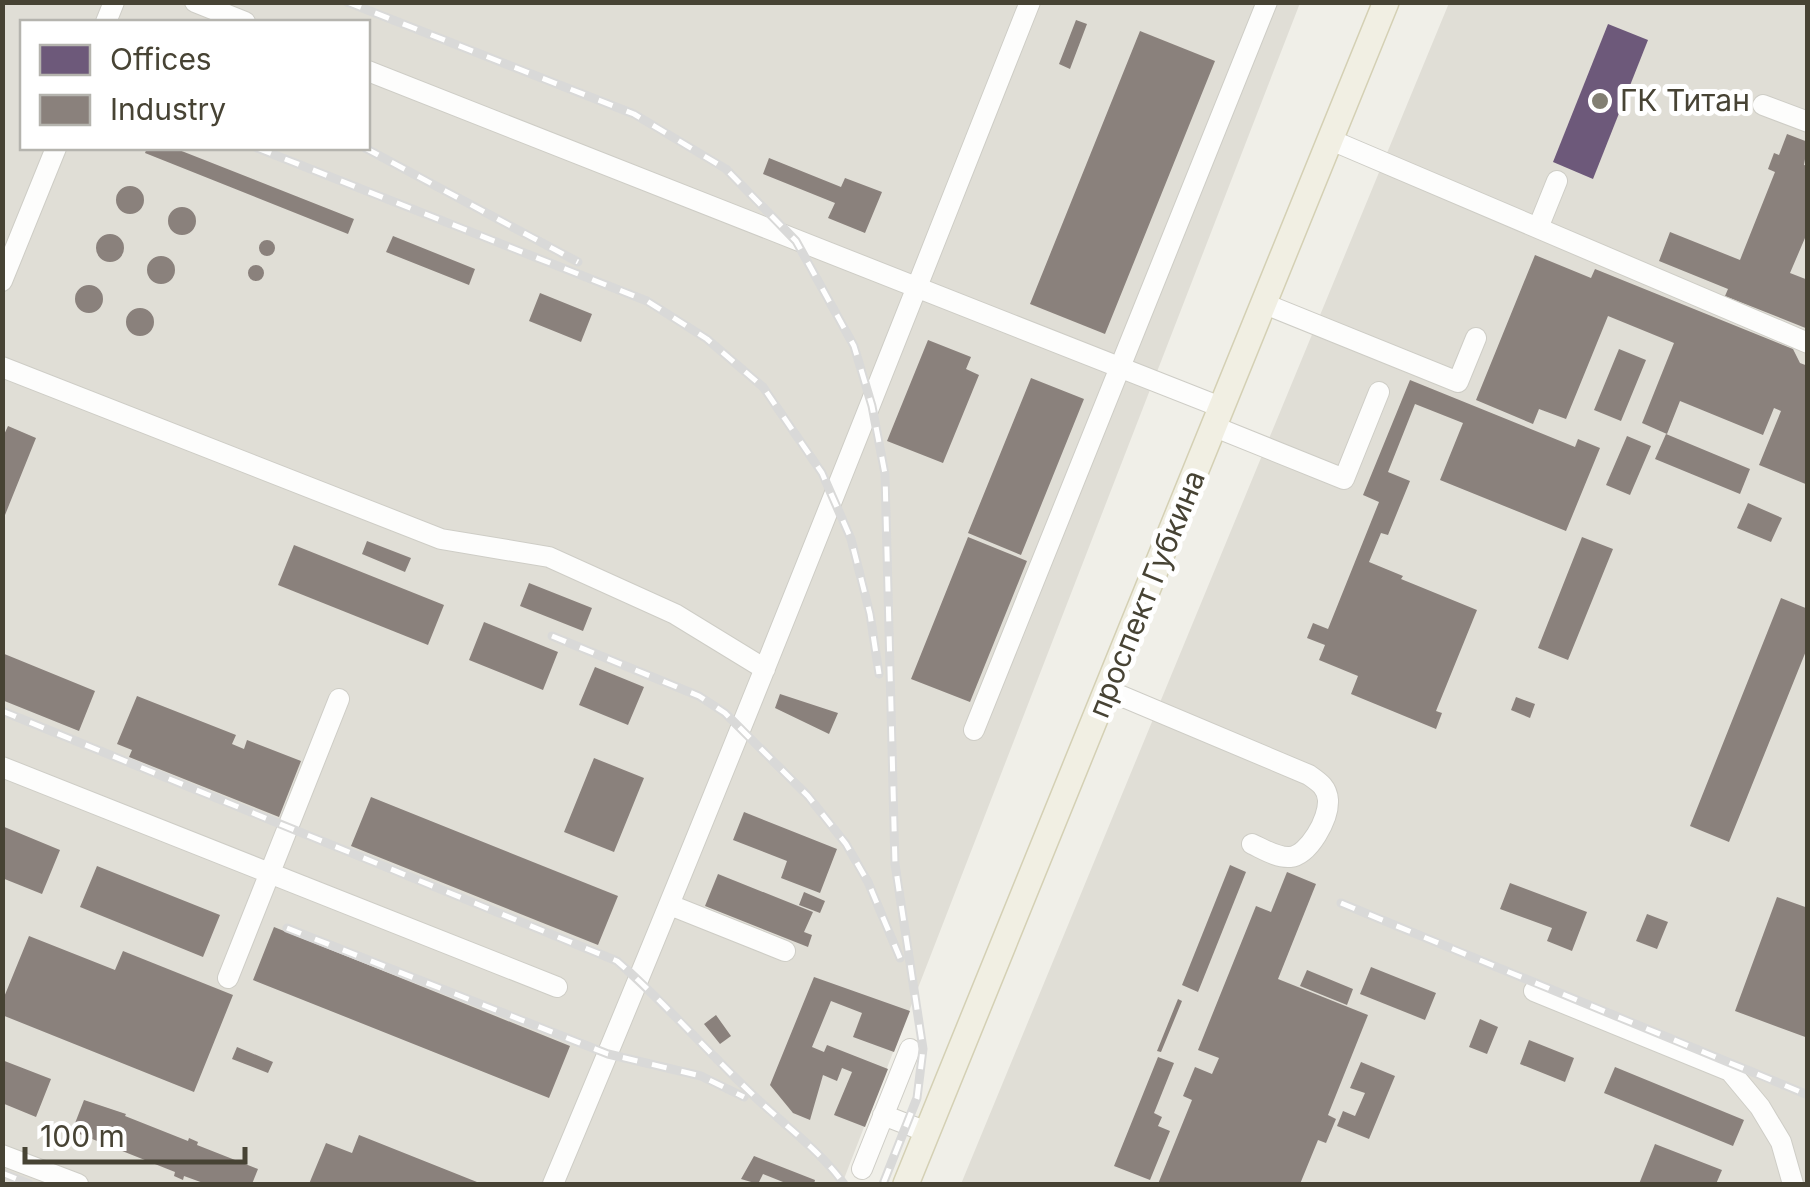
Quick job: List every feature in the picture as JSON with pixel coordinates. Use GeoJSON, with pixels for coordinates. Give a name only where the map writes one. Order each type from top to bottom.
{"type":"FeatureCollection","features":[{"type":"Feature","properties":{"kind":"main road","name":"проспект Губкина"},"geometry":{"type":"LineString","coordinates":[[906,1184],[1386,2]]}},
{"type":"Feature","properties":{"kind":"street"},"geometry":{"type":"LineString","coordinates":[[194,2],[240,20]]}},
{"type":"Feature","properties":{"kind":"street"},"geometry":{"type":"LineString","coordinates":[[553,1184],[670,905],[1030,2]]}},
{"type":"Feature","properties":{"kind":"street"},"geometry":{"type":"LineString","coordinates":[[974,730],[1267,2]]}},
{"type":"Feature","properties":{"kind":"street"},"geometry":{"type":"LineString","coordinates":[[370,72],[1122,367],[1344,479],[1380,392]]}},
{"type":"Feature","properties":{"kind":"street"},"geometry":{"type":"LineString","coordinates":[[1763,105],[1808,122]]}},
{"type":"Feature","properties":{"kind":"street"},"geometry":{"type":"LineString","coordinates":[[1331,140],[1808,343]]}},
{"type":"Feature","properties":{"kind":"street"},"geometry":{"type":"LineString","coordinates":[[2,281],[55,150]]}},
{"type":"Feature","properties":{"kind":"street"},"geometry":{"type":"LineString","coordinates":[[1538,228],[1557,181]]}},
{"type":"Feature","properties":{"kind":"street"},"geometry":{"type":"LineString","coordinates":[[1265,304],[1458,382],[1476,338]]}},
{"type":"Feature","properties":{"kind":"street"},"geometry":{"type":"LineString","coordinates":[[2,367],[441,539],[549,557],[675,614],[765,668]]}},
{"type":"Feature","properties":{"kind":"street"},"geometry":{"type":"LineString","coordinates":[[1107,690],[1154,715],[1309,775],[1323,786],[1328,802],[1323,821],[1305,851],[1292,857],[1279,856],[1252,844]]}},
{"type":"Feature","properties":{"kind":"street"},"geometry":{"type":"LineString","coordinates":[[228,978],[339,699]]}},
{"type":"Feature","properties":{"kind":"street"},"geometry":{"type":"LineString","coordinates":[[2,767],[557,988]]}},
{"type":"Feature","properties":{"kind":"street"},"geometry":{"type":"LineString","coordinates":[[670,905],[785,951]]}},
{"type":"Feature","properties":{"kind":"street"},"geometry":{"type":"LineString","coordinates":[[1534,991],[1730,1071],[1760,1107],[1781,1142],[1793,1184]]}},
{"type":"Feature","properties":{"kind":"street"},"geometry":{"type":"LineString","coordinates":[[862,1169],[910,1050]]}},
{"type":"Feature","properties":{"kind":"street"},"geometry":{"type":"LineString","coordinates":[[883,1115],[926,1132]]}},
{"type":"Feature","properties":{"kind":"street"},"geometry":{"type":"LineString","coordinates":[[2,1155],[78,1184]]}},
{"type":"Feature","properties":{"kind":"shaded area"},"geometry":{"type":"Polygon","coordinates":[[[2,3],[1300,3],[842,1184],[3,1184],[2,3]]]}},
{"type":"Feature","properties":{"kind":"shaded area"},"geometry":{"type":"Polygon","coordinates":[[[1449,3],[1807,3],[1807,1184],[961,1184],[1449,3]]]}},
{"type":"Feature","properties":{"kind":"building: Offices"},"geometry":{"type":"Polygon","coordinates":[[[1608,24],[1648,40],[1593,179],[1553,162],[1608,24]]]}},
{"type":"Feature","properties":{"kind":"building: Industry"},"geometry":{"type":"Polygon","coordinates":[[[1076,20],[1087,24],[1070,69],[1059,64],[1076,20]]]}},
{"type":"Feature","properties":{"kind":"building: Industry"},"geometry":{"type":"Polygon","coordinates":[[[1140,31],[1215,61],[1105,334],[1030,304],[1140,31]]]}},
{"type":"Feature","properties":{"kind":"building: Industry"},"geometry":{"type":"Polygon","coordinates":[[[1787,134],[1808,142],[1804,165],[1808,166],[1808,231],[1790,273],[1808,280],[1808,329],[1725,296],[1728,289],[1659,261],[1670,232],[1740,260],[1775,172],[1768,169],[1787,134]]]}},
{"type":"Feature","properties":{"kind":"building: Industry"},"geometry":{"type":"Polygon","coordinates":[[[179,150],[354,219],[348,234],[145,153],[179,150]]]}},
{"type":"Feature","properties":{"kind":"building: Industry"},"geometry":{"type":"Polygon","coordinates":[[[769,158],[841,187],[845,178],[882,192],[865,233],[828,218],[835,203],[763,174],[769,158]]]}},
{"type":"Feature","properties":{"kind":"building: Industry"},"geometry":{"type":"Polygon","coordinates":[[[130,186],[140,190],[144,200],[140,210],[130,214],[120,210],[116,200],[120,190],[130,186]]]}},
{"type":"Feature","properties":{"kind":"building: Industry"},"geometry":{"type":"Polygon","coordinates":[[[182,207],[192,211],[196,221],[192,231],[182,235],[172,231],[168,221],[172,211],[182,207]]]}},
{"type":"Feature","properties":{"kind":"building: Industry"},"geometry":{"type":"Polygon","coordinates":[[[110,234],[120,238],[124,248],[120,258],[110,262],[100,258],[96,248],[100,238],[110,234]]]}},
{"type":"Feature","properties":{"kind":"building: Industry"},"geometry":{"type":"Polygon","coordinates":[[[393,236],[475,269],[469,285],[386,252],[393,236]]]}},
{"type":"Feature","properties":{"kind":"building: Industry"},"geometry":{"type":"Polygon","coordinates":[[[267,240],[275,248],[267,256],[259,248],[267,240]]]}},
{"type":"Feature","properties":{"kind":"building: Industry"},"geometry":{"type":"Polygon","coordinates":[[[1535,255],[1591,278],[1595,269],[1793,349],[1800,363],[1808,366],[1808,485],[1759,465],[1781,411],[1774,408],[1763,435],[1680,401],[1667,434],[1642,423],[1674,343],[1608,316],[1566,419],[1539,409],[1533,424],[1476,400],[1535,255]]]}},
{"type":"Feature","properties":{"kind":"building: Industry"},"geometry":{"type":"Polygon","coordinates":[[[161,256],[171,260],[175,270],[171,280],[161,284],[151,280],[147,270],[151,260],[161,256]]]}},
{"type":"Feature","properties":{"kind":"building: Industry"},"geometry":{"type":"Polygon","coordinates":[[[256,265],[264,273],[256,281],[248,273],[256,265]]]}},
{"type":"Feature","properties":{"kind":"building: Industry"},"geometry":{"type":"Polygon","coordinates":[[[89,285],[99,289],[103,299],[99,309],[89,313],[79,309],[75,299],[79,289],[89,285]]]}},
{"type":"Feature","properties":{"kind":"building: Industry"},"geometry":{"type":"Polygon","coordinates":[[[540,293],[592,314],[581,342],[529,321],[540,293]]]}},
{"type":"Feature","properties":{"kind":"building: Industry"},"geometry":{"type":"Polygon","coordinates":[[[140,308],[150,312],[154,322],[150,332],[140,336],[130,332],[126,322],[130,312],[140,308]]]}},
{"type":"Feature","properties":{"kind":"building: Industry"},"geometry":{"type":"Polygon","coordinates":[[[928,340],[971,357],[966,369],[979,375],[943,463],[887,441],[928,340]]]}},
{"type":"Feature","properties":{"kind":"building: Industry"},"geometry":{"type":"Polygon","coordinates":[[[1619,349],[1646,360],[1621,421],[1594,410],[1619,349]]]}},
{"type":"Feature","properties":{"kind":"building: Industry"},"geometry":{"type":"Polygon","coordinates":[[[1031,378],[1084,399],[1021,555],[968,533],[1031,378]]]}},
{"type":"Feature","properties":{"kind":"building: Industry"},"geometry":{"type":"Polygon","coordinates":[[[1410,380],[1575,447],[1578,439],[1600,448],[1566,531],[1440,480],[1463,423],[1415,404],[1388,472],[1410,481],[1388,535],[1381,533],[1369,562],[1477,610],[1436,711],[1442,713],[1436,729],[1351,694],[1358,676],[1319,660],[1325,645],[1307,638],[1313,623],[1328,629],[1379,502],[1363,495],[1410,380]]]}},
{"type":"Feature","properties":{"kind":"building: Industry"},"geometry":{"type":"Polygon","coordinates":[[[8,426],[36,438],[3,520],[2,439],[8,426]]]}},
{"type":"Feature","properties":{"kind":"building: Industry"},"geometry":{"type":"Polygon","coordinates":[[[1666,434],[1750,469],[1740,494],[1655,459],[1666,434]]]}},
{"type":"Feature","properties":{"kind":"building: Industry"},"geometry":{"type":"Polygon","coordinates":[[[1627,436],[1651,446],[1630,495],[1606,485],[1627,436]]]}},
{"type":"Feature","properties":{"kind":"building: Industry"},"geometry":{"type":"Polygon","coordinates":[[[1748,503],[1782,518],[1771,542],[1737,528],[1748,503]]]}},
{"type":"Feature","properties":{"kind":"building: Industry"},"geometry":{"type":"Polygon","coordinates":[[[968,537],[1027,561],[970,702],[911,679],[968,537]]]}},
{"type":"Feature","properties":{"kind":"building: Industry"},"geometry":{"type":"Polygon","coordinates":[[[1582,537],[1613,549],[1568,660],[1538,648],[1582,537]]]}},
{"type":"Feature","properties":{"kind":"building: Industry"},"geometry":{"type":"Polygon","coordinates":[[[367,541],[411,558],[405,572],[362,554],[367,541]]]}},
{"type":"Feature","properties":{"kind":"building: Industry"},"geometry":{"type":"Polygon","coordinates":[[[294,545],[444,605],[428,645],[278,585],[294,545]]]}},
{"type":"Feature","properties":{"kind":"building: Industry"},"geometry":{"type":"Polygon","coordinates":[[[529,583],[592,608],[583,631],[520,606],[529,583]]]}},
{"type":"Feature","properties":{"kind":"building: Industry"},"geometry":{"type":"Polygon","coordinates":[[[1781,598],[1808,609],[1808,646],[1729,842],[1690,826],[1781,598]]]}},
{"type":"Feature","properties":{"kind":"building: Industry"},"geometry":{"type":"Polygon","coordinates":[[[484,622],[558,652],[543,690],[469,660],[484,622]]]}},
{"type":"Feature","properties":{"kind":"building: Industry"},"geometry":{"type":"Polygon","coordinates":[[[2,653],[95,691],[79,731],[2,700],[2,653]]]}},
{"type":"Feature","properties":{"kind":"building: Industry"},"geometry":{"type":"Polygon","coordinates":[[[595,667],[644,687],[628,725],[579,705],[595,667]]]}},
{"type":"Feature","properties":{"kind":"building: Industry"},"geometry":{"type":"Polygon","coordinates":[[[780,694],[838,713],[829,734],[775,708],[780,694]]]}},
{"type":"Feature","properties":{"kind":"building: Industry"},"geometry":{"type":"Polygon","coordinates":[[[137,696],[236,735],[232,744],[244,749],[247,740],[301,761],[279,817],[129,757],[132,750],[117,744],[137,696]]]}},
{"type":"Feature","properties":{"kind":"building: Industry"},"geometry":{"type":"Polygon","coordinates":[[[1516,697],[1535,704],[1530,718],[1511,710],[1516,697]]]}},
{"type":"Feature","properties":{"kind":"building: Industry"},"geometry":{"type":"Polygon","coordinates":[[[594,758],[644,778],[614,852],[564,832],[594,758]]]}},
{"type":"Feature","properties":{"kind":"building: Industry"},"geometry":{"type":"Polygon","coordinates":[[[371,797],[618,896],[598,945],[351,846],[371,797]]]}},
{"type":"Feature","properties":{"kind":"building: Industry"},"geometry":{"type":"Polygon","coordinates":[[[744,812],[837,849],[820,893],[781,878],[787,861],[733,840],[744,812]]]}},
{"type":"Feature","properties":{"kind":"building: Industry"},"geometry":{"type":"Polygon","coordinates":[[[2,826],[60,850],[42,894],[2,878],[2,826]]]}},
{"type":"Feature","properties":{"kind":"building: Industry"},"geometry":{"type":"Polygon","coordinates":[[[1230,865],[1246,872],[1198,992],[1182,985],[1230,865]]]}},
{"type":"Feature","properties":{"kind":"building: Industry"},"geometry":{"type":"Polygon","coordinates":[[[97,866],[220,915],[203,957],[80,907],[97,866]]]}},
{"type":"Feature","properties":{"kind":"building: Industry"},"geometry":{"type":"Polygon","coordinates":[[[1287,872],[1316,884],[1278,979],[1368,1015],[1328,1115],[1336,1119],[1326,1143],[1318,1140],[1300,1184],[1158,1184],[1192,1100],[1183,1096],[1195,1067],[1212,1074],[1219,1058],[1198,1050],[1256,906],[1271,912],[1287,872]]]}},
{"type":"Feature","properties":{"kind":"building: Industry"},"geometry":{"type":"Polygon","coordinates":[[[718,874],[813,912],[804,932],[812,935],[808,947],[705,906],[718,874]]]}},
{"type":"Feature","properties":{"kind":"building: Industry"},"geometry":{"type":"Polygon","coordinates":[[[1510,883],[1587,912],[1572,951],[1547,941],[1552,928],[1500,909],[1510,883]]]}},
{"type":"Feature","properties":{"kind":"building: Industry"},"geometry":{"type":"Polygon","coordinates":[[[804,892],[825,901],[820,913],[799,905],[804,892]]]}},
{"type":"Feature","properties":{"kind":"building: Industry"},"geometry":{"type":"Polygon","coordinates":[[[1777,897],[1808,908],[1808,1038],[1735,1011],[1777,897]]]}},
{"type":"Feature","properties":{"kind":"building: Industry"},"geometry":{"type":"Polygon","coordinates":[[[1647,914],[1668,922],[1657,949],[1636,941],[1647,914]]]}},
{"type":"Feature","properties":{"kind":"building: Industry"},"geometry":{"type":"Polygon","coordinates":[[[274,927],[570,1046],[549,1098],[253,980],[274,927]]]}},
{"type":"Feature","properties":{"kind":"building: Industry"},"geometry":{"type":"Polygon","coordinates":[[[29,936],[115,970],[123,951],[233,995],[194,1092],[2,1015],[2,1002],[29,936]]]}},
{"type":"Feature","properties":{"kind":"building: Industry"},"geometry":{"type":"Polygon","coordinates":[[[1371,967],[1436,993],[1425,1020],[1360,994],[1371,967]]]}},
{"type":"Feature","properties":{"kind":"building: Industry"},"geometry":{"type":"Polygon","coordinates":[[[1307,970],[1353,989],[1347,1005],[1300,986],[1307,970]]]}},
{"type":"Feature","properties":{"kind":"building: Industry"},"geometry":{"type":"Polygon","coordinates":[[[814,977],[910,1011],[894,1052],[853,1037],[862,1013],[831,1001],[812,1047],[824,1052],[827,1045],[888,1069],[865,1127],[834,1115],[852,1072],[842,1068],[837,1081],[823,1075],[810,1120],[793,1113],[770,1085],[814,977]]]}},
{"type":"Feature","properties":{"kind":"building: Industry"},"geometry":{"type":"Polygon","coordinates":[[[1178,999],[1182,1001],[1161,1052],[1157,1051],[1178,999]]]}},
{"type":"Feature","properties":{"kind":"building: Industry"},"geometry":{"type":"Polygon","coordinates":[[[716,1015],[731,1036],[720,1044],[704,1024],[716,1015]]]}},
{"type":"Feature","properties":{"kind":"building: Industry"},"geometry":{"type":"Polygon","coordinates":[[[1480,1019],[1498,1027],[1487,1054],[1469,1047],[1480,1019]]]}},
{"type":"Feature","properties":{"kind":"building: Industry"},"geometry":{"type":"Polygon","coordinates":[[[1529,1040],[1574,1058],[1565,1082],[1520,1064],[1529,1040]]]}},
{"type":"Feature","properties":{"kind":"building: Industry"},"geometry":{"type":"Polygon","coordinates":[[[237,1047],[273,1062],[268,1073],[232,1059],[237,1047]]]}},
{"type":"Feature","properties":{"kind":"building: Industry"},"geometry":{"type":"Polygon","coordinates":[[[1158,1057],[1174,1063],[1154,1113],[1162,1117],[1158,1126],[1170,1131],[1150,1180],[1114,1166],[1158,1057]]]}},
{"type":"Feature","properties":{"kind":"building: Industry"},"geometry":{"type":"Polygon","coordinates":[[[2,1060],[51,1079],[36,1117],[2,1103],[2,1060]]]}},
{"type":"Feature","properties":{"kind":"building: Industry"},"geometry":{"type":"Polygon","coordinates":[[[1361,1062],[1395,1076],[1369,1139],[1337,1126],[1343,1111],[1355,1116],[1365,1093],[1350,1088],[1361,1062]]]}},
{"type":"Feature","properties":{"kind":"building: Industry"},"geometry":{"type":"Polygon","coordinates":[[[1615,1067],[1744,1120],[1733,1146],[1604,1093],[1615,1067]]]}},
{"type":"Feature","properties":{"kind":"building: Industry"},"geometry":{"type":"Polygon","coordinates":[[[84,1100],[188,1141],[189,1138],[197,1145],[258,1169],[252,1184],[206,1184],[184,1176],[183,1180],[174,1176],[175,1172],[72,1131],[84,1100]]]}},
{"type":"Feature","properties":{"kind":"building: Industry"},"geometry":{"type":"Polygon","coordinates":[[[359,1135],[482,1184],[309,1184],[326,1143],[352,1153],[359,1135]]]}},
{"type":"Feature","properties":{"kind":"building: Industry"},"geometry":{"type":"Polygon","coordinates":[[[1655,1144],[1722,1170],[1716,1184],[1639,1184],[1655,1144]]]}},
{"type":"Feature","properties":{"kind":"building: Industry"},"geometry":{"type":"Polygon","coordinates":[[[754,1156],[815,1180],[814,1184],[788,1184],[763,1174],[758,1184],[741,1179],[754,1156]]]}},
{"type":"Feature","properties":{"kind":"railway"},"geometry":{"type":"LineString","coordinates":[[347,2],[634,114],[726,169],[796,241],[854,346],[872,406],[885,474],[895,864],[923,1049],[917,1098],[883,1184]]}},
{"type":"Feature","properties":{"kind":"railway"},"geometry":{"type":"LineString","coordinates":[[262,150],[647,301],[707,339],[763,387],[822,473],[851,539],[870,614],[879,674]]}},
{"type":"Feature","properties":{"kind":"railway"},"geometry":{"type":"LineString","coordinates":[[369,150],[578,262]]}},
{"type":"Feature","properties":{"kind":"railway"},"geometry":{"type":"LineString","coordinates":[[552,636],[699,696],[725,713],[808,796],[846,844],[868,882],[900,958]]}},
{"type":"Feature","properties":{"kind":"railway"},"geometry":{"type":"LineString","coordinates":[[2,711],[617,961],[844,1184]]}},
{"type":"Feature","properties":{"kind":"railway"},"geometry":{"type":"LineString","coordinates":[[1341,903],[1808,1095]]}},
{"type":"Feature","properties":{"kind":"railway"},"geometry":{"type":"LineString","coordinates":[[287,928],[608,1054],[701,1076],[744,1097]]}},
{"type":"Feature","properties":{"kind":"railway"},"geometry":{"type":"LineString","coordinates":[[2,1173],[29,1184]]}},
{"type":"Feature","properties":{"kind":"place","name":"ГК Титан"},"geometry":{"type":"Point","coordinates":[1600,101]}}]}
